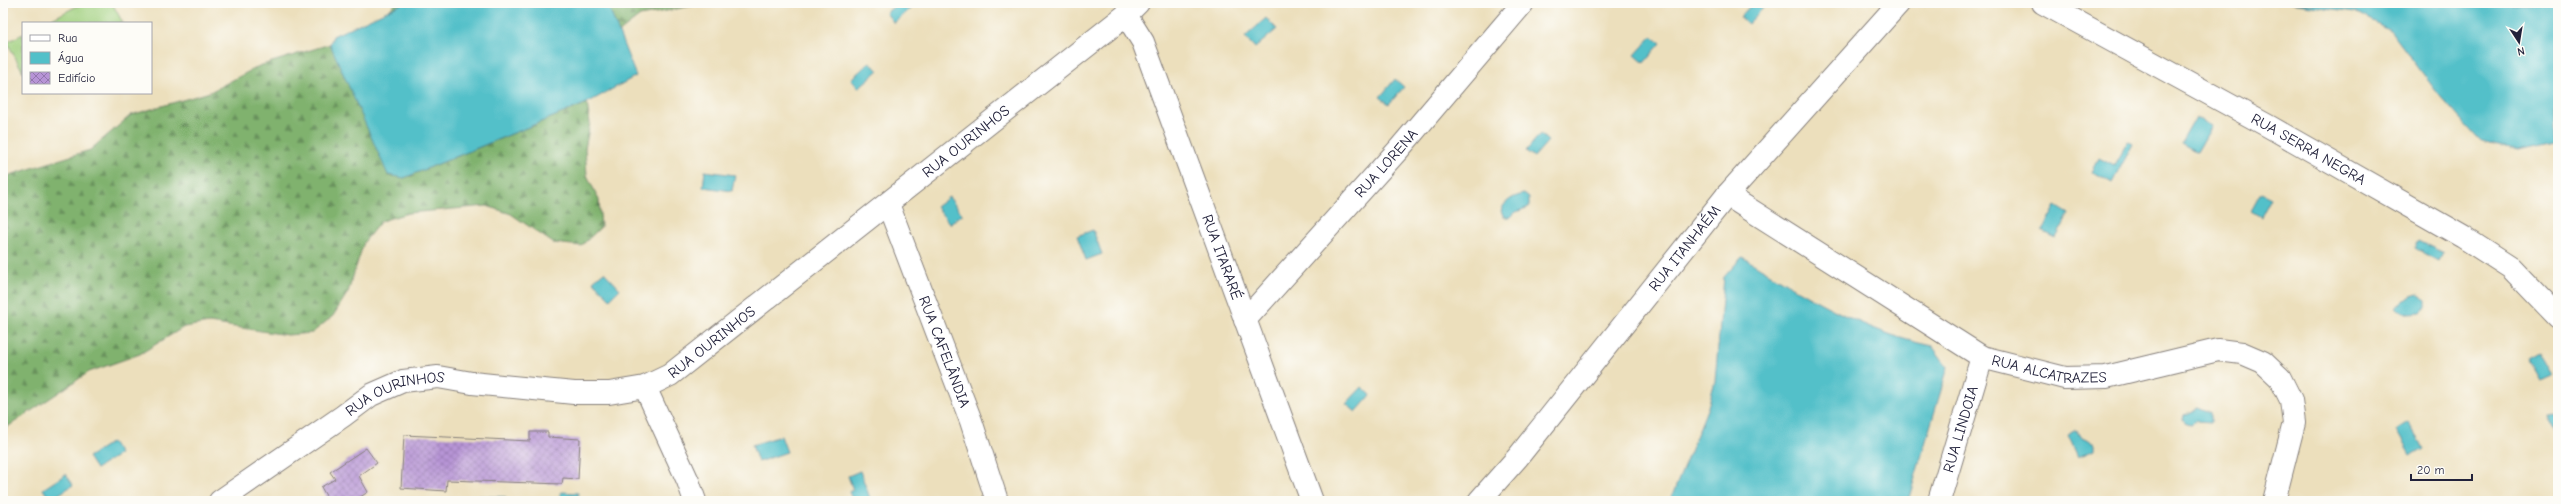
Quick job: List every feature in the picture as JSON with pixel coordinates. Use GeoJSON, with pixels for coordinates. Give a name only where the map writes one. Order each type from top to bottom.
{"type":"FeatureCollection","features":[{"type":"Feature","properties":{"kind":"street","name":"RUA LORENA"},"geometry":{"type":"LineString","coordinates":[[1245,320],[1399,149],[1523,3]]}},
{"type":"Feature","properties":{"kind":"street","name":"RUA ITANHAÉM"},"geometry":{"type":"LineString","coordinates":[[1479,501],[1518,457],[1728,195],[1899,3]]}},
{"type":"Feature","properties":{"kind":"street","name":"RUA SERRA NEGRA"},"geometry":{"type":"LineString","coordinates":[[2043,3],[2304,146],[2463,238],[2511,268],[2558,317]]}},
{"type":"Feature","properties":{"kind":"street","name":"RUA ITARARÉ"},"geometry":{"type":"LineString","coordinates":[[1132,9],[1312,501]]}},
{"type":"Feature","properties":{"kind":"street","name":"RUA OURINHOS"},"geometry":{"type":"LineString","coordinates":[[220,501],[343,416],[371,394],[403,381],[438,377],[472,383],[574,393],[610,394],[645,387],[670,375],[888,204],[1132,9]]}},
{"type":"Feature","properties":{"kind":"street","name":"RUA ALCATRAZES"},"geometry":{"type":"LineString","coordinates":[[1728,195],[1982,357],[2065,378],[2106,377],[2218,350],[2242,353],[2263,362],[2280,378],[2291,400],[2294,423],[2274,501]]}},
{"type":"Feature","properties":{"kind":"street","name":"RUA CAFELÂNDIA"},"geometry":{"type":"LineString","coordinates":[[888,204],[971,421],[997,501]]}},
{"type":"Feature","properties":{"kind":"street","name":"RUA LINDOIA"},"geometry":{"type":"LineString","coordinates":[[1939,501],[1982,357]]}},
{"type":"Feature","properties":{"kind":"street"},"geometry":{"type":"LineString","coordinates":[[645,387],[688,481],[695,501]]}},
{"type":"Feature","properties":{"kind":"green space"},"geometry":{"type":"Polygon","coordinates":[[[83,3],[112,3],[122,22],[46,22],[83,3]]]}},
{"type":"Feature","properties":{"kind":"green space"},"geometry":{"type":"Polygon","coordinates":[[[396,3],[614,3],[618,5],[707,3],[640,16],[561,77],[404,178],[587,103],[590,123],[585,149],[587,175],[599,200],[601,227],[581,246],[553,243],[511,214],[487,206],[408,213],[381,221],[364,242],[348,292],[333,316],[312,333],[287,335],[209,323],[184,327],[140,354],[89,372],[3,430],[3,180],[10,175],[90,150],[131,115],[210,92],[259,66],[330,44],[345,77],[382,17],[396,3]]]}},
{"type":"Feature","properties":{"kind":"green space"},"geometry":{"type":"Polygon","coordinates":[[[22,34],[22,70],[7,42],[22,34]]]}},
{"type":"Feature","properties":{"kind":"water"},"geometry":{"type":"Polygon","coordinates":[[[404,3],[607,3],[636,76],[587,103],[404,178],[388,175],[330,44],[333,36],[404,3]]]}},
{"type":"Feature","properties":{"kind":"water"},"geometry":{"type":"Polygon","coordinates":[[[898,3],[907,3],[911,8],[894,23],[886,13],[898,3]]]}},
{"type":"Feature","properties":{"kind":"water"},"geometry":{"type":"Polygon","coordinates":[[[1753,3],[1761,3],[1765,6],[1748,24],[1740,17],[1753,3]]]}},
{"type":"Feature","properties":{"kind":"water"},"geometry":{"type":"Polygon","coordinates":[[[2291,3],[2558,3],[2558,142],[2517,150],[2479,140],[2439,95],[2390,30],[2355,12],[2291,3]]]}},
{"type":"Feature","properties":{"kind":"water"},"geometry":{"type":"Polygon","coordinates":[[[1266,18],[1277,29],[1255,48],[1245,37],[1266,18]]]}},
{"type":"Feature","properties":{"kind":"water"},"geometry":{"type":"Polygon","coordinates":[[[1652,36],[1661,43],[1644,63],[1635,55],[1652,36]]]}},
{"type":"Feature","properties":{"kind":"water"},"geometry":{"type":"Polygon","coordinates":[[[870,62],[878,71],[858,88],[851,79],[870,62]]]}},
{"type":"Feature","properties":{"kind":"water"},"geometry":{"type":"Polygon","coordinates":[[[1395,79],[1404,87],[1389,104],[1380,97],[1395,79]]]}},
{"type":"Feature","properties":{"kind":"water"},"geometry":{"type":"Polygon","coordinates":[[[2196,117],[2212,126],[2197,152],[2181,143],[2196,117]]]}},
{"type":"Feature","properties":{"kind":"water"},"geometry":{"type":"Polygon","coordinates":[[[1540,134],[1548,141],[1534,157],[1526,151],[1540,134]]]}},
{"type":"Feature","properties":{"kind":"water"},"geometry":{"type":"Polygon","coordinates":[[[2128,141],[2133,144],[2112,183],[2092,171],[2099,158],[2114,166],[2128,141]]]}},
{"type":"Feature","properties":{"kind":"water"},"geometry":{"type":"Polygon","coordinates":[[[705,171],[735,175],[732,191],[703,187],[705,171]]]}},
{"type":"Feature","properties":{"kind":"water"},"geometry":{"type":"Polygon","coordinates":[[[2261,193],[2271,198],[2261,217],[2251,211],[2261,193]]]}},
{"type":"Feature","properties":{"kind":"water"},"geometry":{"type":"Polygon","coordinates":[[[1524,194],[1529,198],[1529,207],[1516,212],[1511,217],[1504,217],[1501,211],[1504,204],[1517,196],[1524,194]]]}},
{"type":"Feature","properties":{"kind":"water"},"geometry":{"type":"Polygon","coordinates":[[[949,197],[962,214],[950,224],[936,207],[949,197]]]}},
{"type":"Feature","properties":{"kind":"water"},"geometry":{"type":"Polygon","coordinates":[[[2056,206],[2069,214],[2056,238],[2042,231],[2056,206]]]}},
{"type":"Feature","properties":{"kind":"water"},"geometry":{"type":"Polygon","coordinates":[[[1093,230],[1102,254],[1086,260],[1077,236],[1093,230]]]}},
{"type":"Feature","properties":{"kind":"water"},"geometry":{"type":"Polygon","coordinates":[[[2419,241],[2443,253],[2439,261],[2415,248],[2419,241]]]}},
{"type":"Feature","properties":{"kind":"water"},"geometry":{"type":"Polygon","coordinates":[[[1742,257],[1810,297],[1857,321],[1906,340],[1932,346],[1948,367],[1908,501],[1670,501],[1708,407],[1715,381],[1724,277],[1742,257]]]}},
{"type":"Feature","properties":{"kind":"water"},"geometry":{"type":"Polygon","coordinates":[[[604,272],[620,289],[610,299],[593,281],[604,272]]]}},
{"type":"Feature","properties":{"kind":"water"},"geometry":{"type":"Polygon","coordinates":[[[2417,294],[2426,300],[2426,307],[2421,313],[2409,314],[2395,308],[2410,296],[2417,294]]]}},
{"type":"Feature","properties":{"kind":"water"},"geometry":{"type":"Polygon","coordinates":[[[2539,352],[2552,375],[2541,380],[2528,358],[2539,352]]]}},
{"type":"Feature","properties":{"kind":"water"},"geometry":{"type":"Polygon","coordinates":[[[1362,387],[1371,395],[1356,412],[1346,404],[1362,387]]]}},
{"type":"Feature","properties":{"kind":"water"},"geometry":{"type":"Polygon","coordinates":[[[2198,408],[2210,413],[2210,422],[2196,421],[2190,425],[2186,424],[2183,420],[2184,415],[2198,408]]]}},
{"type":"Feature","properties":{"kind":"water"},"geometry":{"type":"Polygon","coordinates":[[[2558,411],[2558,431],[2550,415],[2558,411]]]}},
{"type":"Feature","properties":{"kind":"water"},"geometry":{"type":"Polygon","coordinates":[[[2408,423],[2423,448],[2411,455],[2397,430],[2408,423]]]}},
{"type":"Feature","properties":{"kind":"water"},"geometry":{"type":"Polygon","coordinates":[[[2077,430],[2082,438],[2095,444],[2095,450],[2078,457],[2068,435],[2077,430]]]}},
{"type":"Feature","properties":{"kind":"water"},"geometry":{"type":"Polygon","coordinates":[[[781,436],[787,452],[758,462],[752,445],[781,436]]]}},
{"type":"Feature","properties":{"kind":"water"},"geometry":{"type":"Polygon","coordinates":[[[112,442],[120,454],[96,469],[88,457],[112,442]]]}},
{"type":"Feature","properties":{"kind":"water"},"geometry":{"type":"Polygon","coordinates":[[[860,471],[871,501],[853,501],[849,492],[853,490],[848,476],[860,471]]]}},
{"type":"Feature","properties":{"kind":"water"},"geometry":{"type":"Polygon","coordinates":[[[66,474],[73,485],[50,500],[43,489],[66,474]]]}},
{"type":"Feature","properties":{"kind":"water"},"geometry":{"type":"Polygon","coordinates":[[[561,492],[578,493],[578,501],[564,501],[564,498],[560,498],[561,492]]]}},
{"type":"Feature","properties":{"kind":"water"},"geometry":{"type":"Polygon","coordinates":[[[479,496],[506,497],[505,501],[478,501],[479,496]]]}},
{"type":"Feature","properties":{"kind":"building"},"geometry":{"type":"Polygon","coordinates":[[[530,432],[548,432],[548,437],[580,439],[578,479],[563,478],[562,484],[447,480],[446,491],[401,488],[404,435],[530,441],[530,432]]]}},
{"type":"Feature","properties":{"kind":"building"},"geometry":{"type":"Polygon","coordinates":[[[366,448],[377,463],[359,476],[368,492],[354,501],[329,501],[321,487],[335,479],[330,472],[366,448]]]}}]}
